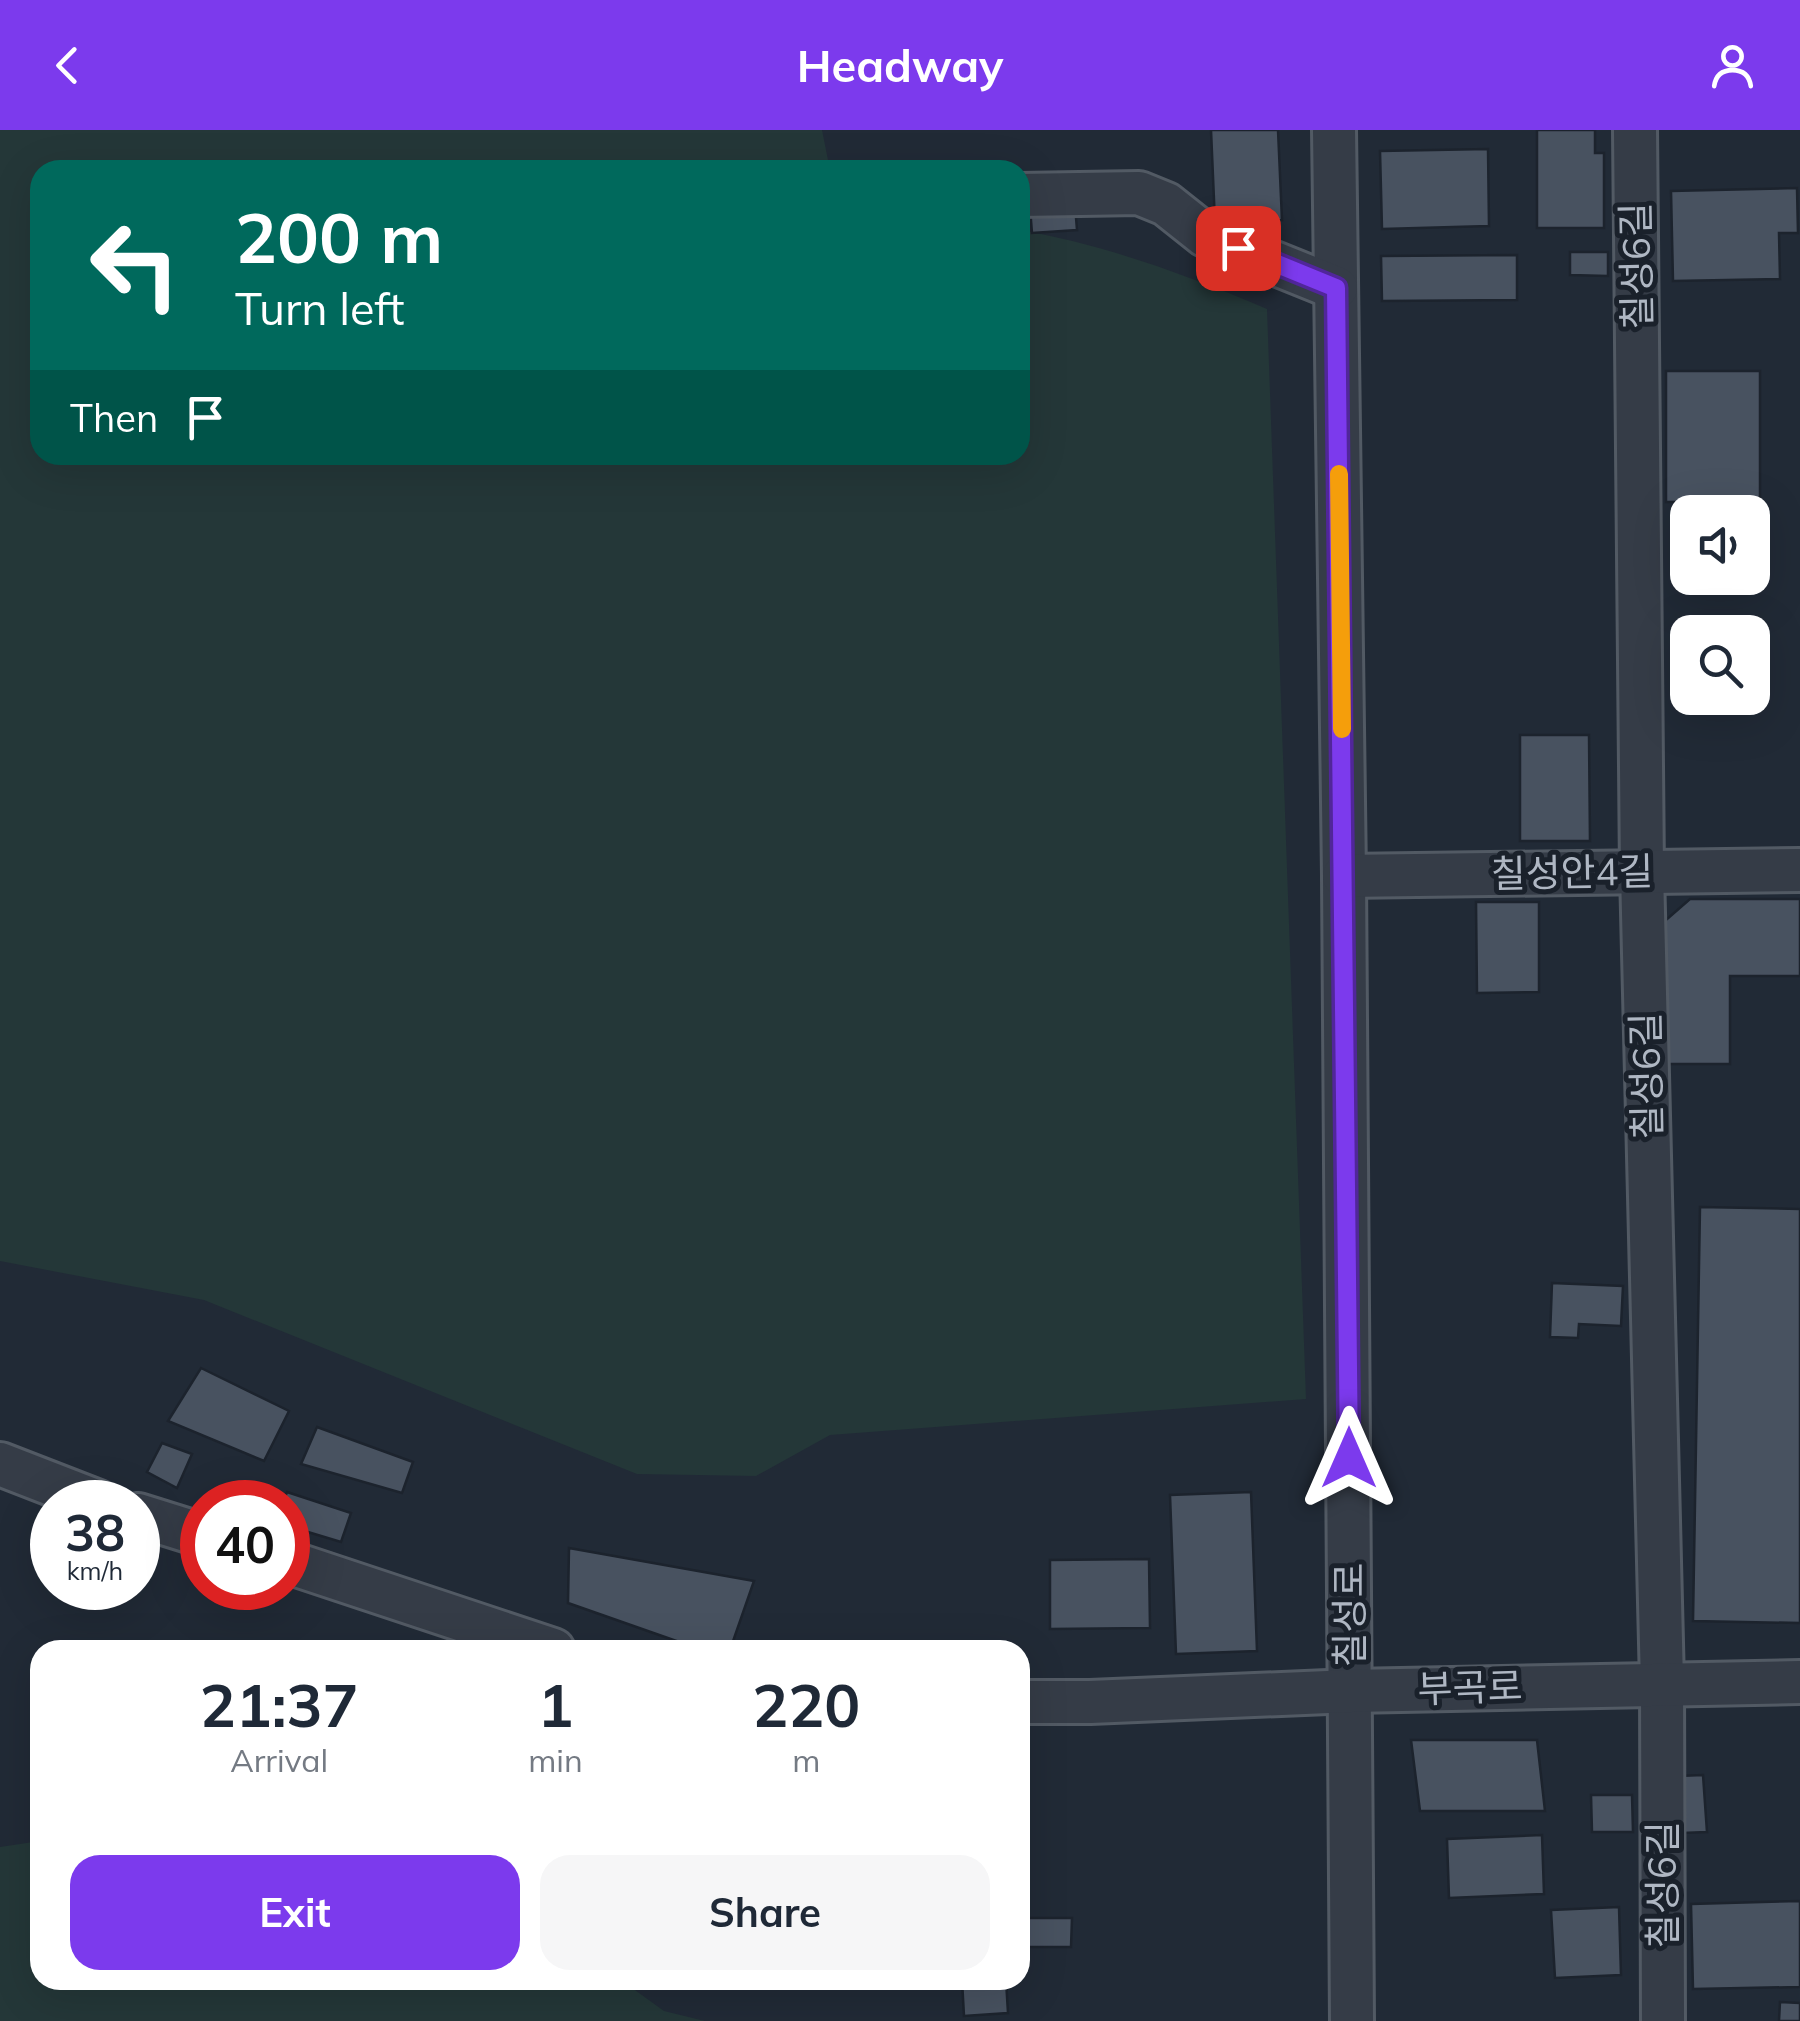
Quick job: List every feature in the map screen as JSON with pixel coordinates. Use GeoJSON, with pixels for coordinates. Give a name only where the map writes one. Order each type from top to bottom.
{"type":"FeatureCollection","features":[{"type":"Feature","properties":{"kind":"street","name":"칠성로"},"geometry":{"type":"LineString","coordinates":[[1334,130],[1352,2021]]}},
{"type":"Feature","properties":{"kind":"street","name":"칠성6길"},"geometry":{"type":"LineString","coordinates":[[1635,130],[1642,872],[1662,1683],[1662,2021]]}},
{"type":"Feature","properties":{"kind":"street"},"geometry":{"type":"LineString","coordinates":[[1030,195],[1139,193],[1166,204],[1206,235],[1336,288]]}},
{"type":"Feature","properties":{"kind":"street","name":"칠성안4길"},"geometry":{"type":"LineString","coordinates":[[1344,876],[1800,870]]}},
{"type":"Feature","properties":{"kind":"street"},"geometry":{"type":"LineString","coordinates":[[0,1464],[41,1480]]}},
{"type":"Feature","properties":{"kind":"street"},"geometry":{"type":"LineString","coordinates":[[310,1569],[523,1640]]}},
{"type":"Feature","properties":{"kind":"street","name":"부곡로"},"geometry":{"type":"LineString","coordinates":[[1030,1702],[1800,1682]]}},
{"type":"Feature","properties":{"kind":"shaded area"},"geometry":{"type":"Polygon","coordinates":[[[0,130],[822,130],[828,160],[30,160],[30,465],[1030,465],[1030,232],[1146,262],[1267,309],[1306,1399],[830,1435],[756,1476],[637,1474],[204,1300],[0,1261],[0,130]]]}},
{"type":"Feature","properties":{"kind":"shaded area"},"geometry":{"type":"Polygon","coordinates":[[[30,1842],[30,1990],[635,1990],[664,2011],[705,2021],[0,2021],[0,1847],[30,1842]]]}},
{"type":"Feature","properties":{"kind":"building"},"geometry":{"type":"Polygon","coordinates":[[[1211,130],[1278,130],[1282,220],[1215,223],[1211,130]]]}},
{"type":"Feature","properties":{"kind":"building"},"geometry":{"type":"Polygon","coordinates":[[[1537,130],[1595,130],[1595,153],[1604,153],[1604,228],[1537,228],[1537,130]]]}},
{"type":"Feature","properties":{"kind":"building"},"geometry":{"type":"Polygon","coordinates":[[[1488,149],[1489,226],[1382,229],[1380,151],[1488,149]]]}},
{"type":"Feature","properties":{"kind":"building"},"geometry":{"type":"Polygon","coordinates":[[[1797,188],[1798,233],[1779,233],[1780,279],[1673,281],[1671,191],[1797,188]]]}},
{"type":"Feature","properties":{"kind":"building"},"geometry":{"type":"Polygon","coordinates":[[[1075,205],[1077,230],[1032,233],[1030,208],[1075,205]]]}},
{"type":"Feature","properties":{"kind":"building"},"geometry":{"type":"Polygon","coordinates":[[[1570,252],[1608,252],[1608,276],[1570,275],[1570,252]]]}},
{"type":"Feature","properties":{"kind":"building"},"geometry":{"type":"Polygon","coordinates":[[[1517,255],[1517,300],[1382,301],[1381,256],[1517,255]]]}},
{"type":"Feature","properties":{"kind":"building"},"geometry":{"type":"Polygon","coordinates":[[[1666,371],[1760,371],[1760,495],[1670,495],[1670,502],[1666,502],[1666,371]]]}},
{"type":"Feature","properties":{"kind":"building"},"geometry":{"type":"Polygon","coordinates":[[[1520,735],[1589,735],[1590,841],[1520,841],[1520,735]]]}},
{"type":"Feature","properties":{"kind":"building"},"geometry":{"type":"Polygon","coordinates":[[[1690,899],[1800,899],[1800,976],[1730,976],[1730,1064],[1659,1064],[1659,926],[1690,899]]]}},
{"type":"Feature","properties":{"kind":"building"},"geometry":{"type":"Polygon","coordinates":[[[1476,902],[1539,902],[1539,992],[1477,993],[1476,902]]]}},
{"type":"Feature","properties":{"kind":"building"},"geometry":{"type":"Polygon","coordinates":[[[1700,1207],[1800,1209],[1800,1623],[1693,1621],[1700,1207]]]}},
{"type":"Feature","properties":{"kind":"building"},"geometry":{"type":"Polygon","coordinates":[[[1552,1283],[1623,1286],[1621,1326],[1579,1324],[1578,1338],[1550,1337],[1552,1283]]]}},
{"type":"Feature","properties":{"kind":"building"},"geometry":{"type":"Polygon","coordinates":[[[201,1368],[289,1411],[264,1461],[168,1421],[201,1368]]]}},
{"type":"Feature","properties":{"kind":"building"},"geometry":{"type":"Polygon","coordinates":[[[317,1427],[413,1462],[402,1493],[301,1464],[317,1427]]]}},
{"type":"Feature","properties":{"kind":"building"},"geometry":{"type":"Polygon","coordinates":[[[162,1443],[192,1454],[177,1488],[147,1472],[162,1443]]]}},
{"type":"Feature","properties":{"kind":"building"},"geometry":{"type":"Polygon","coordinates":[[[1251,1492],[1257,1651],[1176,1654],[1170,1495],[1251,1492]]]}},
{"type":"Feature","properties":{"kind":"building"},"geometry":{"type":"Polygon","coordinates":[[[310,1500],[351,1513],[341,1542],[310,1533],[310,1500]]]}},
{"type":"Feature","properties":{"kind":"building"},"geometry":{"type":"Polygon","coordinates":[[[569,1548],[754,1581],[733,1640],[673,1640],[568,1603],[569,1548]]]}},
{"type":"Feature","properties":{"kind":"building"},"geometry":{"type":"Polygon","coordinates":[[[1149,1559],[1150,1628],[1050,1629],[1050,1560],[1149,1559]]]}},
{"type":"Feature","properties":{"kind":"building"},"geometry":{"type":"Polygon","coordinates":[[[1411,1740],[1537,1740],[1545,1811],[1420,1811],[1411,1740]]]}},
{"type":"Feature","properties":{"kind":"building"},"geometry":{"type":"Polygon","coordinates":[[[1703,1775],[1707,1832],[1682,1833],[1678,1776],[1703,1775]]]}},
{"type":"Feature","properties":{"kind":"building"},"geometry":{"type":"Polygon","coordinates":[[[1591,1795],[1632,1795],[1633,1832],[1592,1832],[1591,1795]]]}},
{"type":"Feature","properties":{"kind":"building"},"geometry":{"type":"Polygon","coordinates":[[[1542,1835],[1544,1894],[1449,1898],[1447,1839],[1542,1835]]]}},
{"type":"Feature","properties":{"kind":"building"},"geometry":{"type":"Polygon","coordinates":[[[1800,1901],[1800,1987],[1693,1989],[1691,1904],[1800,1901]]]}},
{"type":"Feature","properties":{"kind":"building"},"geometry":{"type":"Polygon","coordinates":[[[1619,1907],[1621,1975],[1555,1978],[1551,1910],[1619,1907]]]}},
{"type":"Feature","properties":{"kind":"building"},"geometry":{"type":"Polygon","coordinates":[[[1030,1918],[1072,1918],[1071,1947],[1030,1947],[1030,1918]]]}},
{"type":"Feature","properties":{"kind":"building"},"geometry":{"type":"Polygon","coordinates":[[[963,1990],[1007,1990],[1008,2013],[964,2016],[963,1990]]]}},
{"type":"Feature","properties":{"kind":"building"},"geometry":{"type":"Polygon","coordinates":[[[1780,2002],[1800,2003],[1800,2021],[1779,2021],[1780,2002]]]}},
{"type":"Feature","properties":{"kind":"slow traffic"},"geometry":{"type":"LineString","coordinates":[[1339,474],[1342,729]]}},
{"type":"Feature","properties":{"kind":"route"},"geometry":{"type":"LineString","coordinates":[[1238,248],[1336,288],[1349,1458]]}}]}
